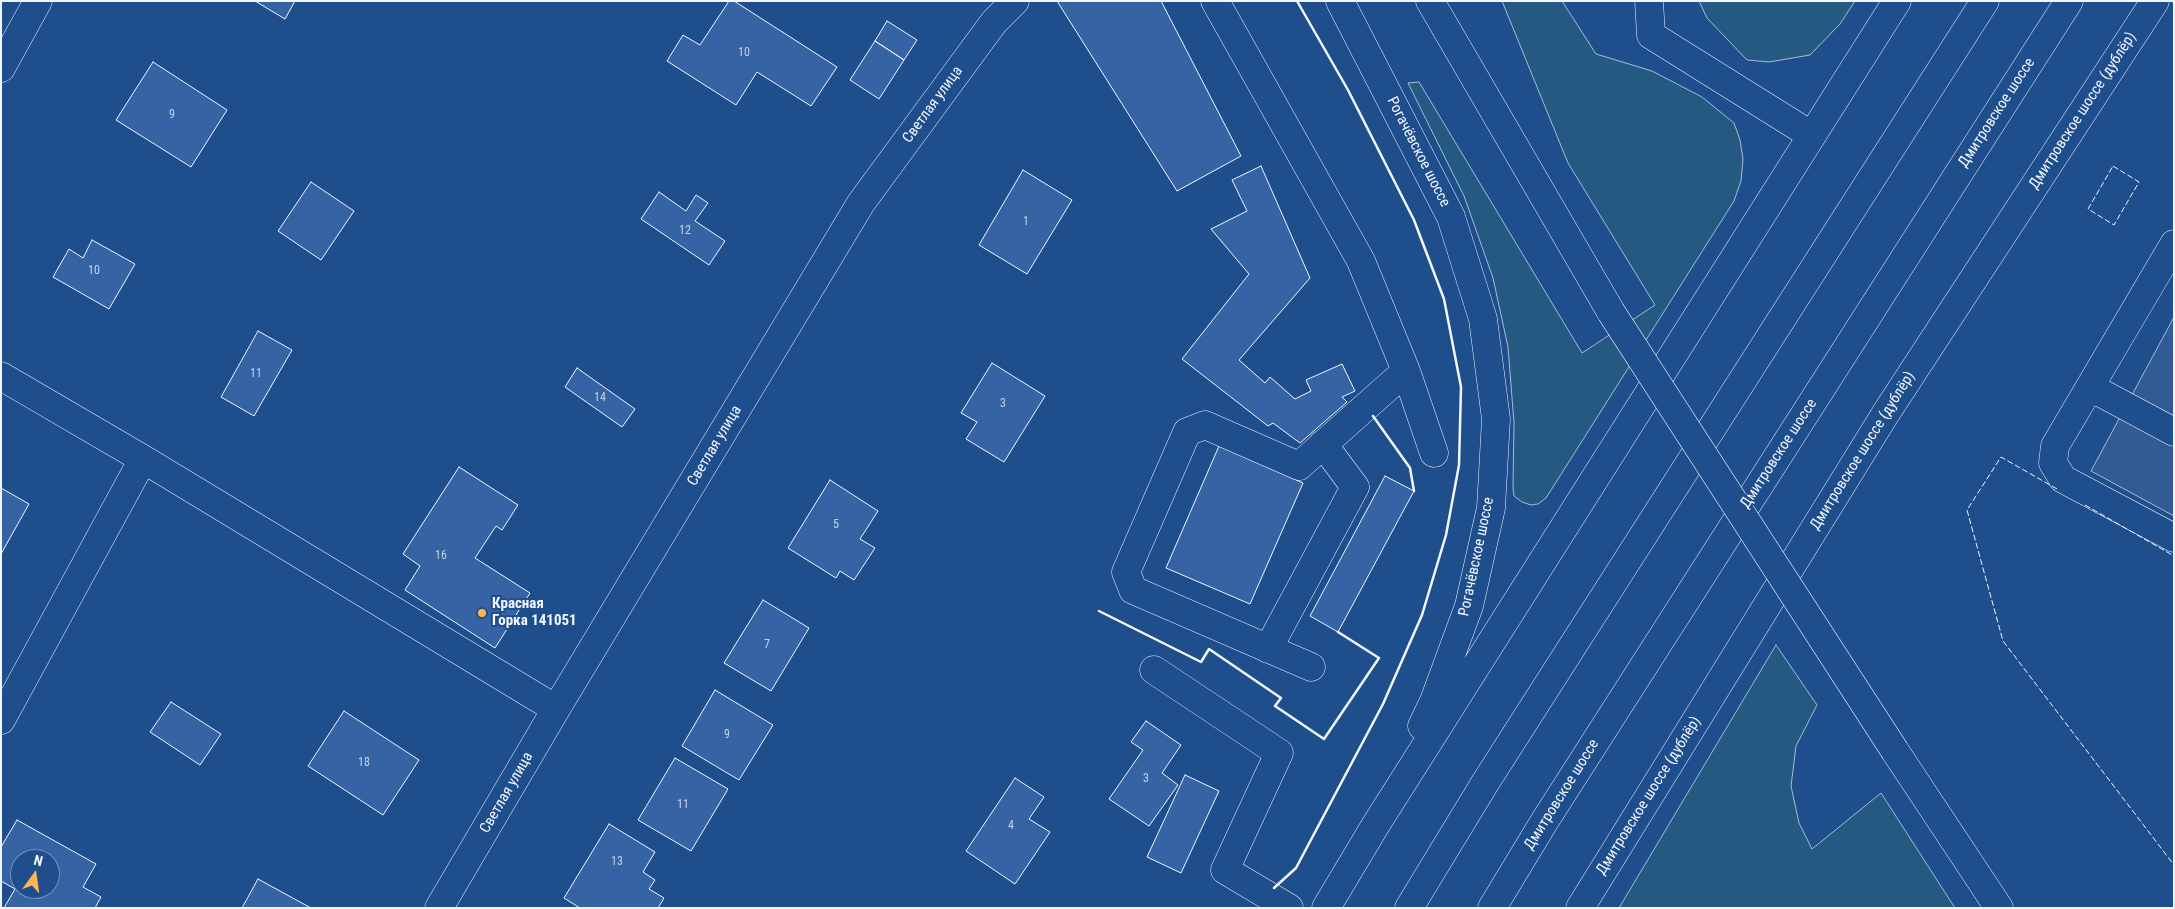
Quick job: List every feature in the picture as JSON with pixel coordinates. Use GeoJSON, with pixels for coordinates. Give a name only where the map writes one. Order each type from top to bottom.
{"type":"FeatureCollection","features":[{"type":"Feature","properties":{"kind":"main road"},"geometry":{"type":"LineString","coordinates":[[1,68],[38,1]]}},
{"type":"Feature","properties":{"kind":"main road","name":"Светлая улица"},"geometry":{"type":"LineString","coordinates":[[440,908],[556,709],[862,203],[994,22],[1015,1]]}},
{"type":"Feature","properties":{"kind":"main road"},"geometry":{"type":"LineString","coordinates":[[1215,1],[1361,261],[1406,371],[1434,453]]}},
{"type":"Feature","properties":{"kind":"main road","name":"Рогачёвское шоссе"},"geometry":{"type":"LineString","coordinates":[[1340,1],[1451,217],[1484,319],[1496,419],[1491,508],[1469,606],[1434,701],[1375,826]]}},
{"type":"Feature","properties":{"kind":"main road"},"geometry":{"type":"LineString","coordinates":[[1430,1],[1611,312],[1895,751],[2000,908]]}},
{"type":"Feature","properties":{"kind":"main road"},"geometry":{"type":"LineString","coordinates":[[1649,1],[1651,34],[1811,135]]}},
{"type":"Feature","properties":{"kind":"main road"},"geometry":{"type":"LineString","coordinates":[[1326,908],[1375,826],[1897,1]]}},
{"type":"Feature","properties":{"kind":"main road"},"geometry":{"type":"LineString","coordinates":[[1409,908],[1485,783],[1985,1]]}},
{"type":"Feature","properties":{"kind":"main road","name":"Дмитровское шоссе"},"geometry":{"type":"LineString","coordinates":[[1492,908],[2068,1]]}},
{"type":"Feature","properties":{"kind":"main road","name":"Дмитровское шоссе (дублёр)"},"geometry":{"type":"LineString","coordinates":[[1580,908],[1886,413],[2155,1]]}},
{"type":"Feature","properties":{"kind":"main road"},"geometry":{"type":"LineString","coordinates":[[2174,244],[2055,446],[2053,463],[2063,478],[2174,538]]}},
{"type":"Feature","properties":{"kind":"main road"},"geometry":{"type":"LineString","coordinates":[[1311,667],[1133,590],[1126,572],[1187,432],[1205,425],[1299,466],[1406,371]]}},
{"type":"Feature","properties":{"kind":"main road"},"geometry":{"type":"LineString","coordinates":[[1,376],[143,459],[556,709]]}},
{"type":"Feature","properties":{"kind":"main road"},"geometry":{"type":"LineString","coordinates":[[2090,387],[2174,432]]}},
{"type":"Feature","properties":{"kind":"main road"},"geometry":{"type":"LineString","coordinates":[[1268,649],[1355,487],[1323,444]]}},
{"type":"Feature","properties":{"kind":"main road"},"geometry":{"type":"LineString","coordinates":[[1,720],[143,459]]}},
{"type":"Feature","properties":{"kind":"main road"},"geometry":{"type":"LineString","coordinates":[[1154,670],[1279,753],[1225,870],[1289,908]]}},
{"type":"Feature","properties":{"kind":"shaded area"},"geometry":{"type":"Polygon","coordinates":[[[1502,1],[1562,1],[1596,54],[1652,71],[1702,97],[1734,123],[1740,140],[1743,159],[1741,181],[1734,201],[1546,498],[1538,504],[1531,505],[1522,502],[1514,496],[1514,423],[1508,347],[1493,278],[1464,196],[1408,83],[1419,82],[1582,353],[1655,305],[1568,163],[1502,1]]]}},
{"type":"Feature","properties":{"kind":"shaded area"},"geometry":{"type":"Polygon","coordinates":[[[1699,1],[1855,1],[1840,24],[1810,55],[1769,62],[1747,60],[1707,18],[1699,1]]]}},
{"type":"Feature","properties":{"kind":"shaded area"},"geometry":{"type":"Polygon","coordinates":[[[2174,317],[2174,516],[2091,471],[2174,317]]]}},
{"type":"Feature","properties":{"kind":"shaded area"},"geometry":{"type":"Polygon","coordinates":[[[1776,645],[1817,705],[1796,746],[1791,786],[1799,823],[1812,849],[1881,793],[1955,908],[1619,908],[1776,645]]]}},
{"type":"Feature","properties":{"kind":"building"},"geometry":{"type":"Polygon","coordinates":[[[255,1],[295,1],[285,19],[255,1]]]}},
{"type":"Feature","properties":{"kind":"building"},"geometry":{"type":"Polygon","coordinates":[[[729,1],[734,1],[837,67],[811,106],[757,72],[736,105],[667,61],[683,35],[700,45],[729,1]]]}},
{"type":"Feature","properties":{"kind":"building"},"geometry":{"type":"Polygon","coordinates":[[[1057,1],[1161,1],[1241,156],[1177,191],[1057,1]]]}},
{"type":"Feature","properties":{"kind":"building"},"geometry":{"type":"Polygon","coordinates":[[[887,21],[917,40],[904,60],[875,41],[887,21]]]}},
{"type":"Feature","properties":{"kind":"building"},"geometry":{"type":"Polygon","coordinates":[[[875,41],[904,60],[879,99],[850,80],[875,41]]]}},
{"type":"Feature","properties":{"kind":"building"},"geometry":{"type":"Polygon","coordinates":[[[153,62],[227,110],[191,167],[116,120],[153,62]]]}},
{"type":"Feature","properties":{"kind":"building"},"geometry":{"type":"Polygon","coordinates":[[[1261,166],[1310,278],[1239,360],[1265,383],[1270,377],[1295,399],[1311,391],[1306,380],[1342,364],[1355,391],[1342,397],[1347,402],[1300,443],[1273,423],[1268,426],[1182,359],[1249,274],[1211,229],[1247,211],[1232,180],[1261,166]]]}},
{"type":"Feature","properties":{"kind":"building"},"geometry":{"type":"Polygon","coordinates":[[[1023,170],[1072,200],[1027,274],[979,245],[1023,170]]]}},
{"type":"Feature","properties":{"kind":"building"},"geometry":{"type":"Polygon","coordinates":[[[311,182],[354,211],[321,260],[278,231],[311,182]]]}},
{"type":"Feature","properties":{"kind":"building"},"geometry":{"type":"Polygon","coordinates":[[[659,192],[686,211],[696,195],[708,203],[695,221],[725,241],[709,265],[641,219],[659,192]]]}},
{"type":"Feature","properties":{"kind":"building"},"geometry":{"type":"Polygon","coordinates":[[[92,240],[135,264],[109,309],[53,277],[69,249],[83,258],[92,240]]]}},
{"type":"Feature","properties":{"kind":"building"},"geometry":{"type":"Polygon","coordinates":[[[258,331],[292,350],[254,416],[221,397],[258,331]]]}},
{"type":"Feature","properties":{"kind":"building"},"geometry":{"type":"Polygon","coordinates":[[[992,363],[1045,396],[1004,462],[966,439],[977,422],[961,413],[992,363]]]}},
{"type":"Feature","properties":{"kind":"building"},"geometry":{"type":"Polygon","coordinates":[[[577,368],[635,409],[622,427],[565,387],[577,368]]]}},
{"type":"Feature","properties":{"kind":"building"},"geometry":{"type":"Polygon","coordinates":[[[1219,446],[1303,483],[1250,604],[1166,568],[1219,446]]]}},
{"type":"Feature","properties":{"kind":"building"},"geometry":{"type":"Polygon","coordinates":[[[459,467],[518,505],[502,530],[496,526],[475,558],[530,593],[495,648],[405,590],[420,566],[403,554],[459,467]]]}},
{"type":"Feature","properties":{"kind":"building"},"geometry":{"type":"Polygon","coordinates":[[[1385,476],[1414,491],[1338,632],[1310,616],[1385,476]]]}},
{"type":"Feature","properties":{"kind":"building"},"geometry":{"type":"Polygon","coordinates":[[[830,480],[878,511],[860,539],[875,548],[854,580],[840,571],[836,578],[788,548],[830,480]]]}},
{"type":"Feature","properties":{"kind":"building"},"geometry":{"type":"Polygon","coordinates":[[[1,488],[29,504],[1,554],[1,488]]]}},
{"type":"Feature","properties":{"kind":"building"},"geometry":{"type":"Polygon","coordinates":[[[763,600],[809,628],[771,691],[724,663],[763,600]]]}},
{"type":"Feature","properties":{"kind":"building"},"geometry":{"type":"Polygon","coordinates":[[[715,690],[773,725],[739,780],[682,746],[715,690]]]}},
{"type":"Feature","properties":{"kind":"building"},"geometry":{"type":"Polygon","coordinates":[[[171,702],[221,734],[200,765],[150,732],[171,702]]]}},
{"type":"Feature","properties":{"kind":"building"},"geometry":{"type":"Polygon","coordinates":[[[344,711],[419,760],[383,815],[308,766],[344,711]]]}},
{"type":"Feature","properties":{"kind":"building"},"geometry":{"type":"Polygon","coordinates":[[[1146,721],[1181,745],[1162,773],[1178,785],[1149,826],[1109,799],[1143,750],[1131,742],[1146,721]]]}},
{"type":"Feature","properties":{"kind":"building"},"geometry":{"type":"Polygon","coordinates":[[[675,758],[728,789],[691,851],[638,820],[675,758]]]}},
{"type":"Feature","properties":{"kind":"building"},"geometry":{"type":"Polygon","coordinates":[[[1185,775],[1219,791],[1181,873],[1147,857],[1185,775]]]}},
{"type":"Feature","properties":{"kind":"building"},"geometry":{"type":"Polygon","coordinates":[[[1015,778],[1044,797],[1029,819],[1050,832],[1015,884],[966,851],[1015,778]]]}},
{"type":"Feature","properties":{"kind":"building"},"geometry":{"type":"Polygon","coordinates":[[[17,820],[96,864],[83,887],[101,897],[95,908],[4,908],[10,898],[60,899],[60,849],[10,849],[10,886],[1,881],[1,847],[17,820]]]}},
{"type":"Feature","properties":{"kind":"building"},"geometry":{"type":"Polygon","coordinates":[[[609,824],[655,852],[643,872],[655,880],[649,889],[664,898],[658,908],[580,908],[564,898],[609,824]]]}},
{"type":"Feature","properties":{"kind":"building"},"geometry":{"type":"Polygon","coordinates":[[[258,879],[311,908],[242,908],[258,879]]]}},
{"type":"Feature","properties":{"kind":"fence"},"geometry":{"type":"LineString","coordinates":[[2113,166],[2139,182],[2114,225],[2088,209],[2113,166]]}},
{"type":"Feature","properties":{"kind":"fence"},"geometry":{"type":"LineString","coordinates":[[2057,489],[2001,457],[1967,510],[2003,641],[2174,865]]}},
{"type":"Feature","properties":{"kind":"fence"},"geometry":{"type":"LineString","coordinates":[[2085,505],[2174,556]]}},
{"type":"Feature","properties":{"kind":"wall"},"geometry":{"type":"LineString","coordinates":[[1274,888],[1296,868],[1383,704],[1422,615],[1446,535],[1459,465],[1461,387],[1444,299],[1414,220],[1348,90],[1297,1]]}},
{"type":"Feature","properties":{"kind":"wall"},"geometry":{"type":"LineString","coordinates":[[1373,416],[1410,468],[1414,491]]}},
{"type":"Feature","properties":{"kind":"wall"},"geometry":{"type":"LineString","coordinates":[[1099,611],[1201,662],[1209,649],[1281,698],[1275,706],[1324,739],[1379,658],[1338,632]]}},
{"type":"Feature","properties":{"kind":"place","name":"Красная Горка 141051"},"geometry":{"type":"Point","coordinates":[482,613]}}]}
